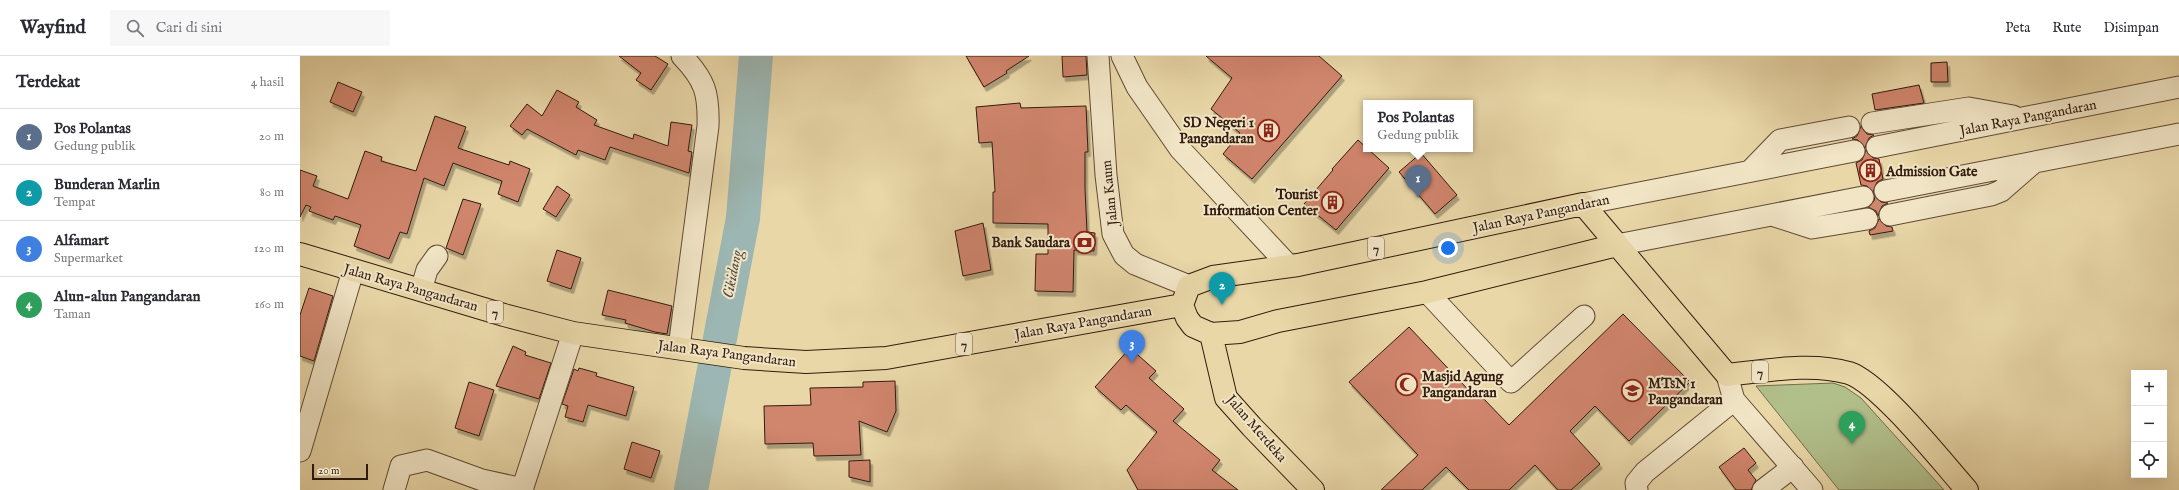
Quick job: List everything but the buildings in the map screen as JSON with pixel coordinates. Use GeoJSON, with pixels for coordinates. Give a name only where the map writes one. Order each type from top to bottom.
{"type":"FeatureCollection","features":[{"type":"Feature","properties":{"kind":"highway","name":"Jalan Raya Pangandaran"},"geometry":{"type":"LineString","coordinates":[[300,254],[353,271],[573,333],[744,358],[806,362],[886,358],[1186,295],[1214,277],[1289,266],[1583,204]]}},
{"type":"Feature","properties":{"kind":"highway"},"geometry":{"type":"LineString","coordinates":[[1583,204],[1727,375]]}},
{"type":"Feature","properties":{"kind":"highway"},"geometry":{"type":"LineString","coordinates":[[1186,295],[1187,318],[1193,326],[1210,334],[1240,332],[1278,321],[1427,292],[1617,245]]}},
{"type":"Feature","properties":{"kind":"highway","name":"Jalan Merdeka"},"geometry":{"type":"LineString","coordinates":[[1210,334],[1226,398],[1313,490]]}},
{"type":"Feature","properties":{"kind":"highway","name":"7"},"geometry":{"type":"LineString","coordinates":[[1727,375],[1790,369],[1827,370],[1859,378],[1875,389],[1968,490]]}},
{"type":"Feature","properties":{"kind":"street"},"geometry":{"type":"LineString","coordinates":[[682,56],[698,75],[707,94],[709,103],[687,350]]}},
{"type":"Feature","properties":{"kind":"street","name":"Jalan Kaum"},"geometry":{"type":"LineString","coordinates":[[1098,56],[1106,175],[1113,234],[1124,255],[1135,264],[1186,295]]}},
{"type":"Feature","properties":{"kind":"street"},"geometry":{"type":"LineString","coordinates":[[1122,56],[1138,87],[1180,149],[1289,266]]}},
{"type":"Feature","properties":{"kind":"street","name":"Jalan Raya Pangandaran"},"geometry":{"type":"LineString","coordinates":[[1877,147],[2179,87]]}},
{"type":"Feature","properties":{"kind":"street"},"geometry":{"type":"LineString","coordinates":[[1872,122],[1974,107],[2021,118]]}},
{"type":"Feature","properties":{"kind":"street"},"geometry":{"type":"LineString","coordinates":[[1750,172],[1780,140],[1849,127]]}},
{"type":"Feature","properties":{"kind":"street"},"geometry":{"type":"LineString","coordinates":[[1885,191],[2032,164],[2179,134]]}},
{"type":"Feature","properties":{"kind":"street","name":"Jalan Raya Pangandaran"},"geometry":{"type":"LineString","coordinates":[[1583,204],[1854,151]]}},
{"type":"Feature","properties":{"kind":"street"},"geometry":{"type":"LineString","coordinates":[[1890,214],[1991,195],[2001,191],[2032,164]]}},
{"type":"Feature","properties":{"kind":"street"},"geometry":{"type":"LineString","coordinates":[[1617,245],[1863,197]]}},
{"type":"Feature","properties":{"kind":"street"},"geometry":{"type":"LineString","coordinates":[[1770,214],[1812,228],[1867,219]]}},
{"type":"Feature","properties":{"kind":"street"},"geometry":{"type":"LineString","coordinates":[[421,290],[427,270],[437,256]]}},
{"type":"Feature","properties":{"kind":"street"},"geometry":{"type":"LineString","coordinates":[[300,451],[353,271]]}},
{"type":"Feature","properties":{"kind":"street"},"geometry":{"type":"LineString","coordinates":[[1427,292],[1511,382],[1584,316]]}},
{"type":"Feature","properties":{"kind":"street"},"geometry":{"type":"LineString","coordinates":[[394,490],[401,466],[427,460],[482,480],[523,489],[573,333]]}},
{"type":"Feature","properties":{"kind":"street"},"geometry":{"type":"LineString","coordinates":[[1727,375],[1734,400],[1812,490]]}},
{"type":"Feature","properties":{"kind":"street"},"geometry":{"type":"LineString","coordinates":[[1637,490],[1636,483],[1645,472],[1734,400]]}},
{"type":"Feature","properties":{"kind":"street"},"geometry":{"type":"LineString","coordinates":[[1763,490],[1793,467]]}},
{"type":"Feature","properties":{"kind":"green space"},"geometry":{"type":"Polygon","coordinates":[[[1833,383],[1845,387],[1861,398],[1944,490],[1839,490],[1756,386],[1833,383]]]}},
{"type":"Feature","properties":{"kind":"waterway","name":"Cikidang"},"geometry":{"type":"LineString","coordinates":[[691,490],[743,218],[756,56]]}},
{"type":"Feature","properties":{"kind":"place","name":"SD Negeri 1 Pangandaran"},"geometry":{"type":"Point","coordinates":[1269,130]}},
{"type":"Feature","properties":{"kind":"place","name":"Admission Gate"},"geometry":{"type":"Point","coordinates":[1870,171]}},
{"type":"Feature","properties":{"kind":"place","name":"Pos Polantas"},"geometry":{"type":"Point","coordinates":[1418,198]}},
{"type":"Feature","properties":{"kind":"place","name":"Tourist Information Center"},"geometry":{"type":"Point","coordinates":[1333,202]}},
{"type":"Feature","properties":{"kind":"place","name":"Bank Saudara"},"geometry":{"type":"Point","coordinates":[1085,242]}},
{"type":"Feature","properties":{"kind":"place","name":"Bunderan Marlin"},"geometry":{"type":"Point","coordinates":[1222,305]}},
{"type":"Feature","properties":{"kind":"place","name":"Alfamart"},"geometry":{"type":"Point","coordinates":[1132,363]}},
{"type":"Feature","properties":{"kind":"place","name":"Masjid Agung Pangandaran"},"geometry":{"type":"Point","coordinates":[1407,384]}},
{"type":"Feature","properties":{"kind":"place","name":"MTsN 1 Pangandaran"},"geometry":{"type":"Point","coordinates":[1632,391]}},
{"type":"Feature","properties":{"kind":"place","name":"Alun-alun Pangandaran"},"geometry":{"type":"Point","coordinates":[1852,444]}}]}
